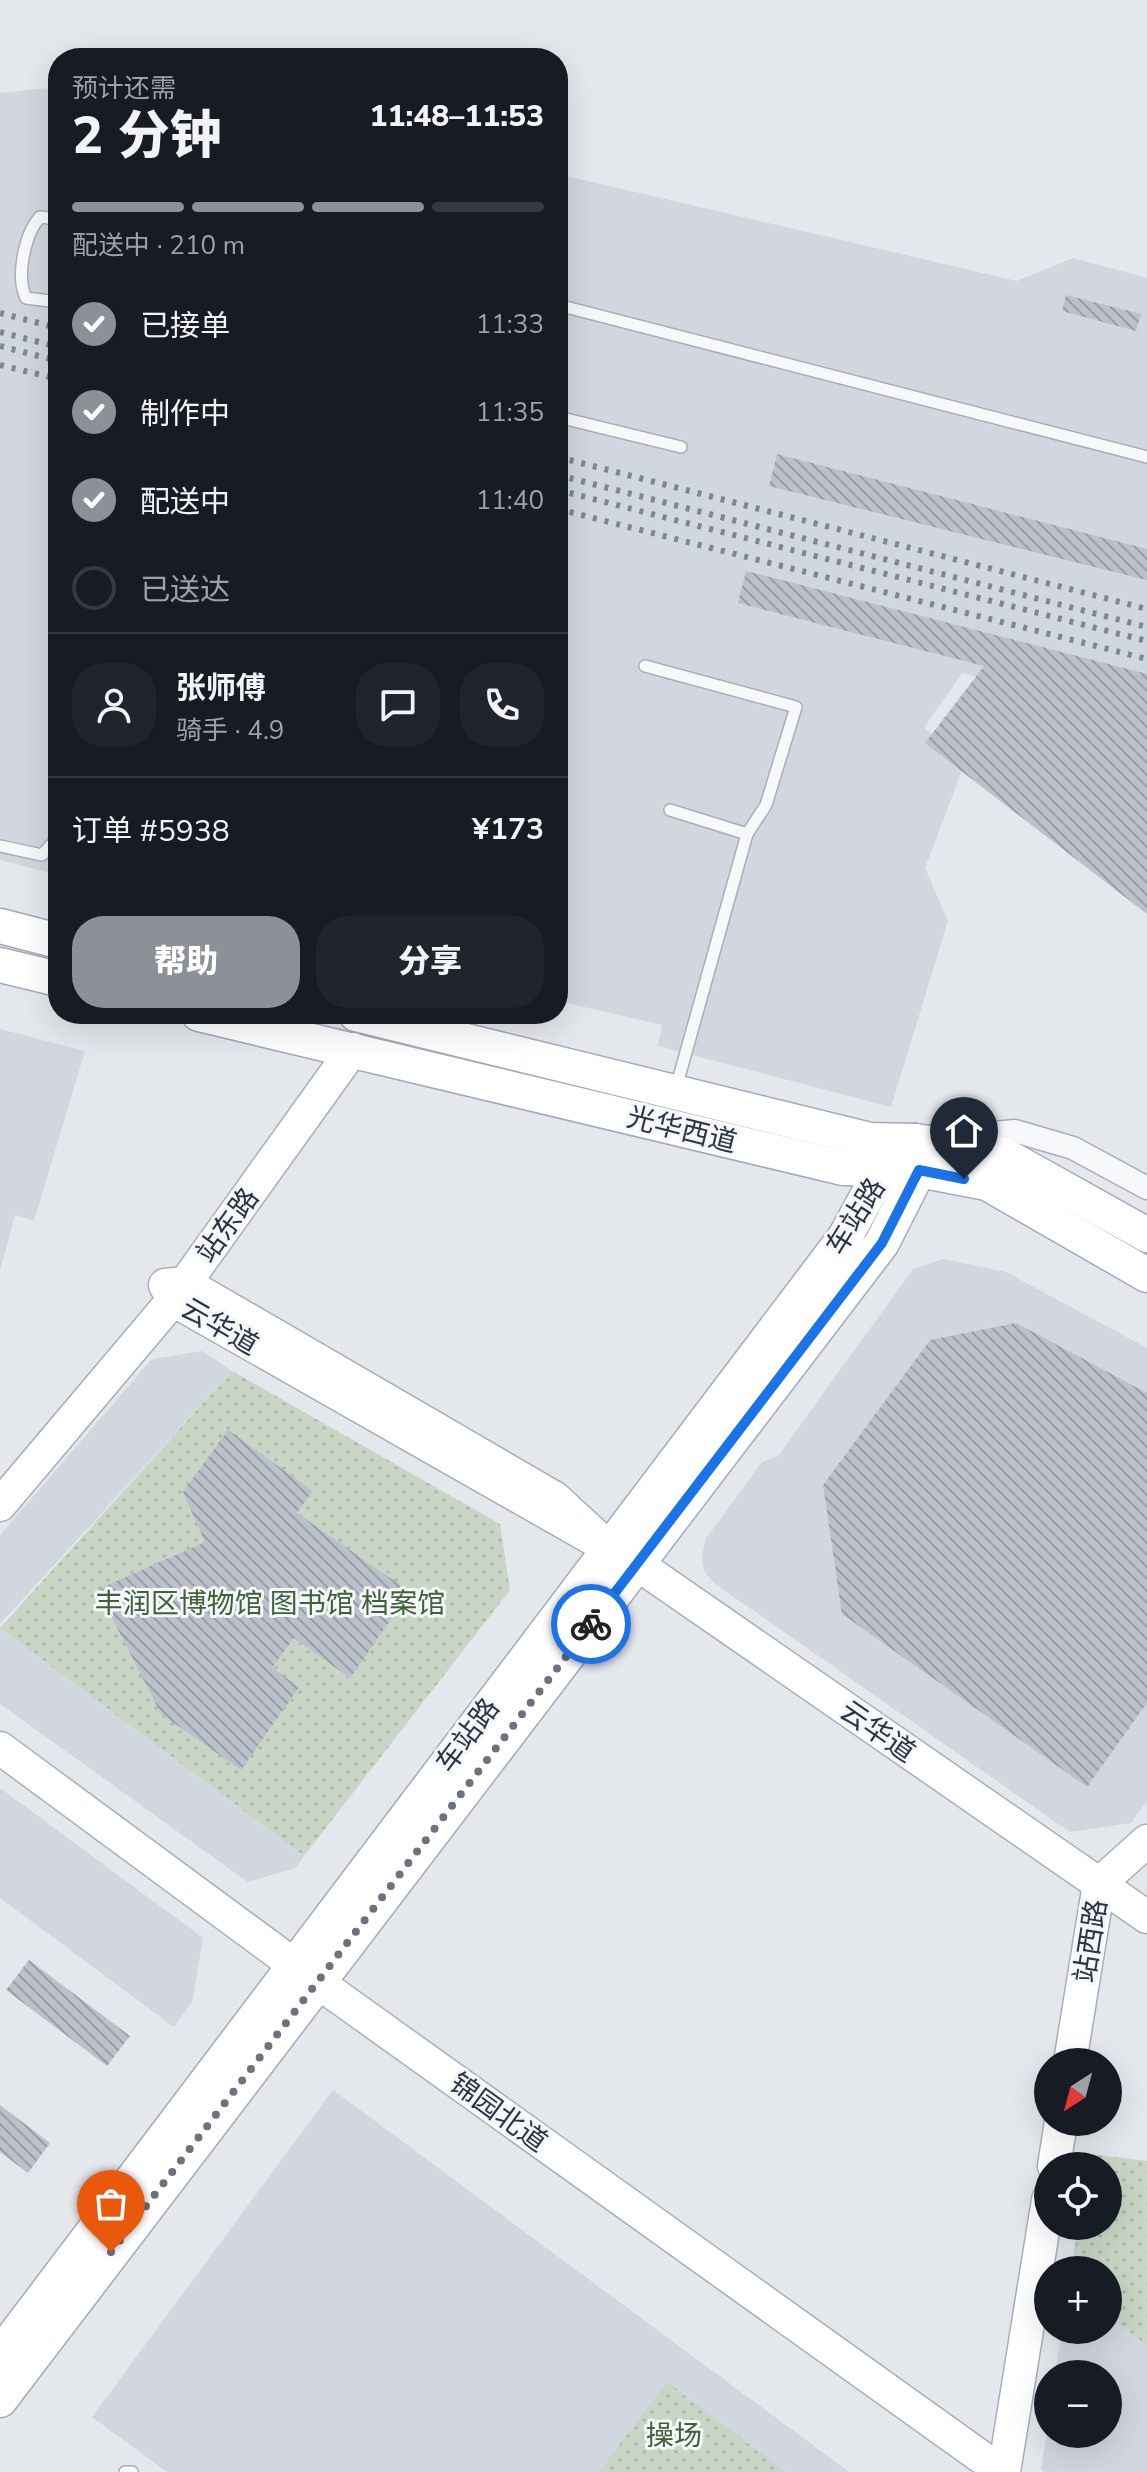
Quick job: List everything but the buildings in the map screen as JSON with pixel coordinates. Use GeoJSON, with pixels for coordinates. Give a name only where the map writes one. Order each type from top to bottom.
{"type":"FeatureCollection","features":[{"type":"Feature","properties":{"kind":"main road"},"geometry":{"type":"LineString","coordinates":[[0,926],[48,938]]}},
{"type":"Feature","properties":{"kind":"main road"},"geometry":{"type":"LineString","coordinates":[[0,965],[48,977]]}},
{"type":"Feature","properties":{"kind":"main road","name":"光华西道"},"geometry":{"type":"LineString","coordinates":[[253,1024],[324,1037],[843,1168],[881,1171],[917,1155],[1002,1154],[1147,1235]]}},
{"type":"Feature","properties":{"kind":"main road","name":"光华西道"},"geometry":{"type":"LineString","coordinates":[[397,1024],[870,1140],[917,1155],[987,1183],[1147,1275]]}},
{"type":"Feature","properties":{"kind":"main road","name":"车站路"},"geometry":{"type":"LineString","coordinates":[[622,1556],[882,1243],[917,1155]]}},
{"type":"Feature","properties":{"kind":"main road","name":"车站路"},"geometry":{"type":"LineString","coordinates":[[0,2355],[305,1973],[622,1556],[845,1237],[881,1171]]}},
{"type":"Feature","properties":{"kind":"main road","name":"车站路"},"geometry":{"type":"LineString","coordinates":[[0,2400],[305,1973]]}},
{"type":"Feature","properties":{"kind":"street","name":"站东路"},"geometry":{"type":"LineString","coordinates":[[0,1505],[174,1289],[324,1037]]}},
{"type":"Feature","properties":{"kind":"street"},"geometry":{"type":"LineString","coordinates":[[917,1155],[1015,1131],[1073,1148],[1147,1188]]}},
{"type":"Feature","properties":{"kind":"street","name":"站东路"},"geometry":{"type":"LineString","coordinates":[[0,1480],[174,1289]]}},
{"type":"Feature","properties":{"kind":"street","name":"云华道"},"geometry":{"type":"LineString","coordinates":[[174,1289],[622,1556],[1147,1917]]}},
{"type":"Feature","properties":{"kind":"street","name":"锦园北道"},"geometry":{"type":"LineString","coordinates":[[0,1748],[305,1973],[1003,2472]]}},
{"type":"Feature","properties":{"kind":"street","name":"站西路"},"geometry":{"type":"LineString","coordinates":[[1072,2048],[1099,1884],[1147,1841]]}},
{"type":"Feature","properties":{"kind":"street"},"geometry":{"type":"LineString","coordinates":[[1003,2472],[1041,2240]]}},
{"type":"Feature","properties":{"kind":"lane"},"geometry":{"type":"LineString","coordinates":[[48,218],[40,217],[32,226],[20,284],[26,298],[48,301]]}},
{"type":"Feature","properties":{"kind":"lane"},"geometry":{"type":"LineString","coordinates":[[568,308],[1147,457]]}},
{"type":"Feature","properties":{"kind":"lane"},"geometry":{"type":"LineString","coordinates":[[568,419],[681,447]]}},
{"type":"Feature","properties":{"kind":"lane"},"geometry":{"type":"LineString","coordinates":[[645,666],[796,707],[766,805],[747,834],[675,1092]]}},
{"type":"Feature","properties":{"kind":"lane"},"geometry":{"type":"LineString","coordinates":[[670,810],[747,834]]}},
{"type":"Feature","properties":{"kind":"lane"},"geometry":{"type":"LineString","coordinates":[[0,846],[42,855],[48,848]]}},
{"type":"Feature","properties":{"kind":"lane"},"geometry":{"type":"LineString","coordinates":[[125,2472],[132,2472]]}},
{"type":"Feature","properties":{"kind":"shaded area"},"geometry":{"type":"Polygon","coordinates":[[[48,88],[48,872],[0,860],[0,93],[48,88]]]}},
{"type":"Feature","properties":{"kind":"shaded area"},"geometry":{"type":"Polygon","coordinates":[[[568,176],[1017,281],[1073,258],[1147,278],[1147,722],[962,673],[924,728],[966,760],[925,868],[948,921],[891,1107],[658,1046],[662,1025],[568,1003],[568,176]]]}},
{"type":"Feature","properties":{"kind":"shaded area"},"geometry":{"type":"Polygon","coordinates":[[[0,1029],[85,1051],[34,1221],[15,1215],[0,1270],[0,1029]]]}},
{"type":"Feature","properties":{"kind":"shaded area"},"geometry":{"type":"Polygon","coordinates":[[[943,1259],[1006,1272],[1147,1348],[1147,1801],[1131,1823],[1070,1832],[714,1583],[704,1571],[702,1557],[705,1540],[762,1462],[778,1456],[913,1269],[943,1259]]]}},
{"type":"Feature","properties":{"kind":"shaded area"},"geometry":{"type":"Polygon","coordinates":[[[202,1351],[232,1371],[0,1624],[0,1535],[152,1359],[202,1351]]]}},
{"type":"Feature","properties":{"kind":"shaded area"},"geometry":{"type":"Polygon","coordinates":[[[0,1628],[304,1856],[296,1868],[248,1882],[0,1704],[0,1628]]]}},
{"type":"Feature","properties":{"kind":"shaded area"},"geometry":{"type":"Polygon","coordinates":[[[0,1788],[203,1938],[192,2002],[174,2027],[0,1898],[0,1788]]]}},
{"type":"Feature","properties":{"kind":"shaded area"},"geometry":{"type":"Polygon","coordinates":[[[333,2090],[849,2472],[167,2472],[92,2417],[333,2090]]]}},
{"type":"Feature","properties":{"kind":"shaded area"},"geometry":{"type":"Polygon","coordinates":[[[1122,2326],[1147,2345],[1147,2472],[1045,2472],[1041,2469],[1044,2448],[1122,2448],[1122,2360],[1057,2360],[1060,2344],[1122,2344],[1122,2326]]]}},
{"type":"Feature","properties":{"kind":"green space","name":"丰润区博物馆 图书馆 档案馆"},"geometry":{"type":"Polygon","coordinates":[[[232,1371],[500,1524],[510,1590],[304,1856],[0,1628],[232,1371]]]}},
{"type":"Feature","properties":{"kind":"green space"},"geometry":{"type":"Polygon","coordinates":[[[1122,2158],[1147,2161],[1147,2345],[1122,2326],[1122,2256],[1073,2256],[1076,2240],[1122,2240],[1122,2158]]]}},
{"type":"Feature","properties":{"kind":"green space","name":"操场"},"geometry":{"type":"Polygon","coordinates":[[[667,2382],[786,2472],[599,2472],[667,2382]]]}},
{"type":"Feature","properties":{"kind":"railway"},"geometry":{"type":"LineString","coordinates":[[0,313],[48,325]]}},
{"type":"Feature","properties":{"kind":"railway"},"geometry":{"type":"LineString","coordinates":[[0,332],[48,344]]}},
{"type":"Feature","properties":{"kind":"railway"},"geometry":{"type":"LineString","coordinates":[[0,346],[48,358]]}},
{"type":"Feature","properties":{"kind":"railway"},"geometry":{"type":"LineString","coordinates":[[0,365],[48,377]]}},
{"type":"Feature","properties":{"kind":"railway"},"geometry":{"type":"LineString","coordinates":[[568,460],[1147,609]]}},
{"type":"Feature","properties":{"kind":"railway"},"geometry":{"type":"LineString","coordinates":[[568,478],[1147,627]]}},
{"type":"Feature","properties":{"kind":"railway"},"geometry":{"type":"LineString","coordinates":[[568,493],[1147,641]]}},
{"type":"Feature","properties":{"kind":"railway"},"geometry":{"type":"LineString","coordinates":[[568,512],[1147,659]]}},
{"type":"Feature","properties":{"kind":"way so far"},"geometry":{"type":"LineString","coordinates":[[111,2252],[591,1624]]}},
{"type":"Feature","properties":{"kind":"route"},"geometry":{"type":"LineString","coordinates":[[591,1624],[882,1243],[919,1170],[964,1179]]}}]}
